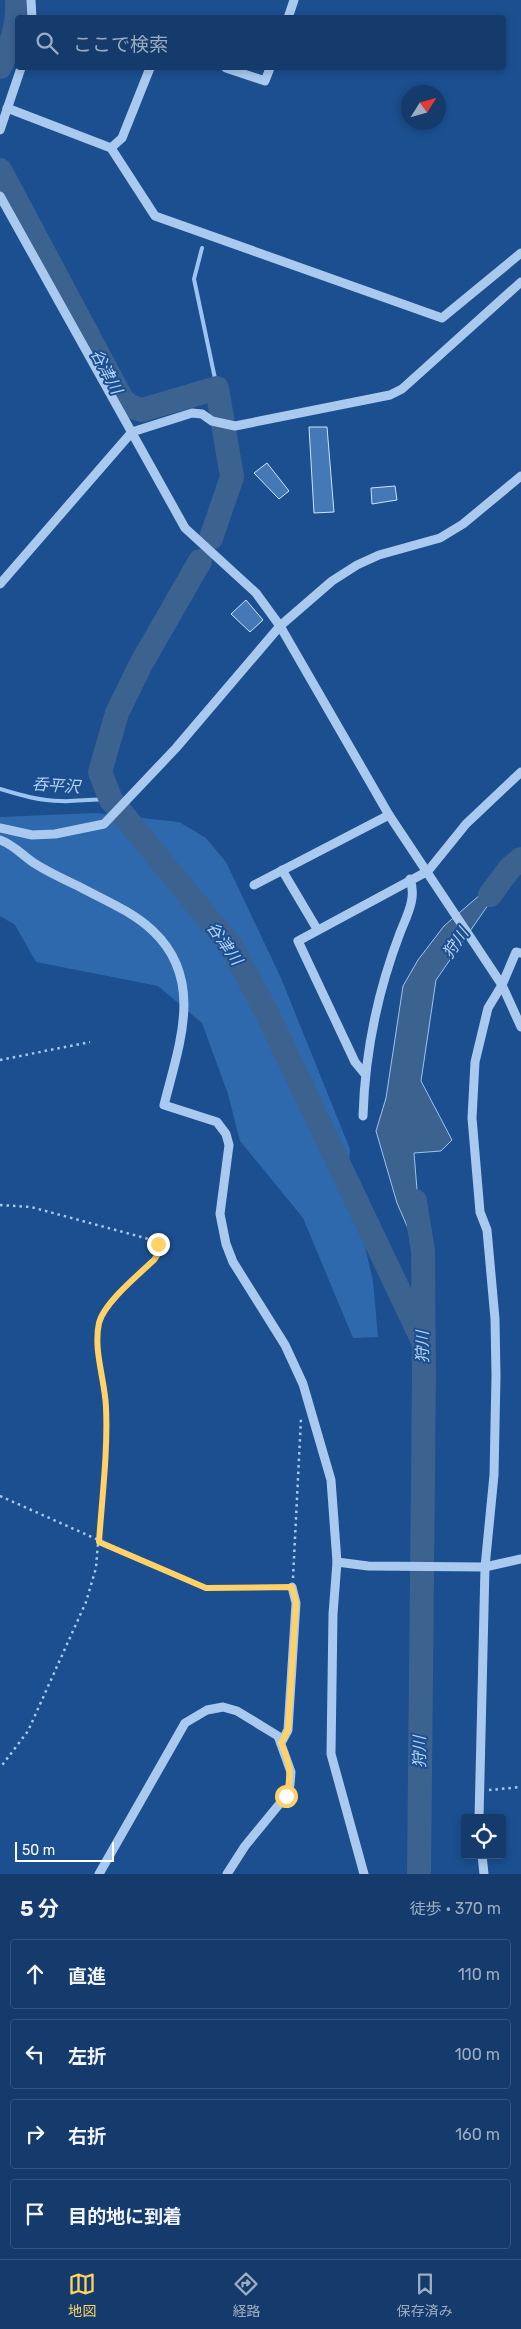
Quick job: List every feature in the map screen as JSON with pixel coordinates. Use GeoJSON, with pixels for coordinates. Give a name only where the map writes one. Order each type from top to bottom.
{"type":"FeatureCollection","features":[{"type":"Feature","properties":{"kind":"street"},"geometry":{"type":"LineString","coordinates":[[31,0],[32,15]]}},
{"type":"Feature","properties":{"kind":"street"},"geometry":{"type":"LineString","coordinates":[[289,15],[294,0]]}},
{"type":"Feature","properties":{"kind":"street"},"geometry":{"type":"LineString","coordinates":[[0,130],[20,70]]}},
{"type":"Feature","properties":{"kind":"street"},"geometry":{"type":"LineString","coordinates":[[110,148],[122,138],[149,70]]}},
{"type":"Feature","properties":{"kind":"street"},"geometry":{"type":"LineString","coordinates":[[232,70],[265,81],[269,70]]}},
{"type":"Feature","properties":{"kind":"street"},"geometry":{"type":"LineString","coordinates":[[7,108],[110,148],[155,216],[442,318],[521,253]]}},
{"type":"Feature","properties":{"kind":"street"},"geometry":{"type":"LineString","coordinates":[[0,196],[185,528],[256,593],[280,626],[389,815],[502,985],[521,1027]]}},
{"type":"Feature","properties":{"kind":"street"},"geometry":{"type":"LineString","coordinates":[[0,584],[132,432],[192,413],[202,414],[212,421],[235,426],[390,395],[402,389],[521,282]]}},
{"type":"Feature","properties":{"kind":"street"},"geometry":{"type":"LineString","coordinates":[[0,828],[32,835],[54,834],[104,824],[176,748],[280,626],[332,581],[357,565],[379,555],[440,538],[463,524],[521,476]]}},
{"type":"Feature","properties":{"kind":"street"},"geometry":{"type":"LineString","coordinates":[[364,1073],[354,1062],[298,941],[317,929],[428,871],[466,824],[521,772]]}},
{"type":"Feature","properties":{"kind":"street"},"geometry":{"type":"LineString","coordinates":[[254,885],[389,815]]}},
{"type":"Feature","properties":{"kind":"street"},"geometry":{"type":"LineString","coordinates":[[0,840],[12,844],[33,862],[123,910],[152,930],[170,950],[178,967],[181,978],[184,1022],[164,1105],[217,1122],[226,1134],[229,1145],[220,1214],[226,1244],[233,1262],[284,1345],[303,1384],[330,1480],[337,1562],[333,1614],[331,1754],[364,1874]]}},
{"type":"Feature","properties":{"kind":"street"},"geometry":{"type":"LineString","coordinates":[[282,870],[317,929]]}},
{"type":"Feature","properties":{"kind":"street"},"geometry":{"type":"LineString","coordinates":[[363,1116],[364,1073],[378,999],[386,970],[414,897],[410,879]]}},
{"type":"Feature","properties":{"kind":"street"},"geometry":{"type":"LineString","coordinates":[[479,1814],[485,1568],[494,1475],[495,1319],[487,1230],[480,1212],[472,1118],[475,1062],[488,1008],[502,985],[516,952],[521,953]]}},
{"type":"Feature","properties":{"kind":"street"},"geometry":{"type":"LineString","coordinates":[[337,1562],[368,1566],[485,1568],[521,1559]]}},
{"type":"Feature","properties":{"kind":"street"},"geometry":{"type":"LineString","coordinates":[[281,1743],[288,1730],[296,1603],[292,1587]]}},
{"type":"Feature","properties":{"kind":"street"},"geometry":{"type":"LineString","coordinates":[[99,1874],[185,1724],[207,1710],[223,1707],[237,1711],[278,1736],[291,1772],[290,1785],[286,1796],[246,1846],[227,1874]]}},
{"type":"Feature","properties":{"kind":"street"},"geometry":{"type":"LineString","coordinates":[[482,1859],[484,1874]]}},
{"type":"Feature","properties":{"kind":"path"},"geometry":{"type":"LineString","coordinates":[[0,1060],[90,1042]]}},
{"type":"Feature","properties":{"kind":"path"},"geometry":{"type":"LineString","coordinates":[[0,1205],[31,1208],[158,1244],[158,1254],[154,1260],[108,1307],[99,1324],[98,1350],[106,1405],[107,1428],[96,1568],[86,1602],[28,1731],[0,1768]]}},
{"type":"Feature","properties":{"kind":"path"},"geometry":{"type":"LineString","coordinates":[[0,1496],[99,1542],[206,1588],[292,1587],[301,1411]]}},
{"type":"Feature","properties":{"kind":"path"},"geometry":{"type":"LineString","coordinates":[[478,1792],[521,1787]]}},
{"type":"Feature","properties":{"kind":"shaded area"},"geometry":{"type":"Polygon","coordinates":[[[96,813],[179,822],[206,838],[226,862],[281,978],[350,1149],[348,1174],[373,1281],[378,1337],[353,1338],[303,1218],[240,1141],[228,1094],[202,1023],[158,986],[36,962],[15,925],[0,916],[0,817],[96,813]]]}},
{"type":"Feature","properties":{"kind":"water"},"geometry":{"type":"Polygon","coordinates":[[[518,862],[436,980],[421,1081],[452,1140],[441,1151],[414,1153],[423,1263],[397,1203],[376,1131],[386,1098],[403,986],[418,960],[444,926],[518,862]]]}},
{"type":"Feature","properties":{"kind":"building"},"geometry":{"type":"Polygon","coordinates":[[[309,427],[327,427],[334,512],[314,513],[309,427]]]}},
{"type":"Feature","properties":{"kind":"building"},"geometry":{"type":"Polygon","coordinates":[[[267,463],[289,491],[279,499],[254,473],[267,463]]]}},
{"type":"Feature","properties":{"kind":"building"},"geometry":{"type":"Polygon","coordinates":[[[395,486],[397,500],[372,504],[371,488],[395,486]]]}},
{"type":"Feature","properties":{"kind":"building"},"geometry":{"type":"Polygon","coordinates":[[[246,600],[263,620],[250,632],[231,614],[246,600]]]}},
{"type":"Feature","properties":{"kind":"waterway","name":"谷津川"},"geometry":{"type":"LineString","coordinates":[[17,0],[17,15]]}},
{"type":"Feature","properties":{"kind":"waterway","name":"谷津川"},"geometry":{"type":"LineString","coordinates":[[0,67],[8,50],[15,26]]}},
{"type":"Feature","properties":{"kind":"waterway","name":"谷津川"},"geometry":{"type":"LineString","coordinates":[[0,170],[123,401],[132,407],[142,410],[217,388],[232,477],[211,538]]}},
{"type":"Feature","properties":{"kind":"waterway"},"geometry":{"type":"LineString","coordinates":[[202,248],[194,279],[217,388]]}},
{"type":"Feature","properties":{"kind":"waterway","name":"谷津川"},"geometry":{"type":"LineString","coordinates":[[200,561],[141,664],[117,713],[100,772],[111,800],[231,946],[267,1013],[421,1337]]}},
{"type":"Feature","properties":{"kind":"waterway","name":"呑平沢"},"geometry":{"type":"LineString","coordinates":[[0,789],[45,800],[111,800]]}},
{"type":"Feature","properties":{"kind":"waterway","name":"狩川"},"geometry":{"type":"LineString","coordinates":[[490,895],[510,868],[521,859]]}},
{"type":"Feature","properties":{"kind":"waterway","name":"狩川"},"geometry":{"type":"LineString","coordinates":[[415,1201],[423,1251],[424,1375],[419,1874]]}},
{"type":"Feature","properties":{"kind":"route"},"geometry":{"type":"LineString","coordinates":[[158,1244],[158,1254],[154,1260],[108,1307],[99,1324],[98,1350],[106,1405],[107,1428],[99,1542],[206,1588],[292,1587],[296,1603],[288,1730],[281,1743],[291,1772],[290,1785],[286,1796]]}}]}
